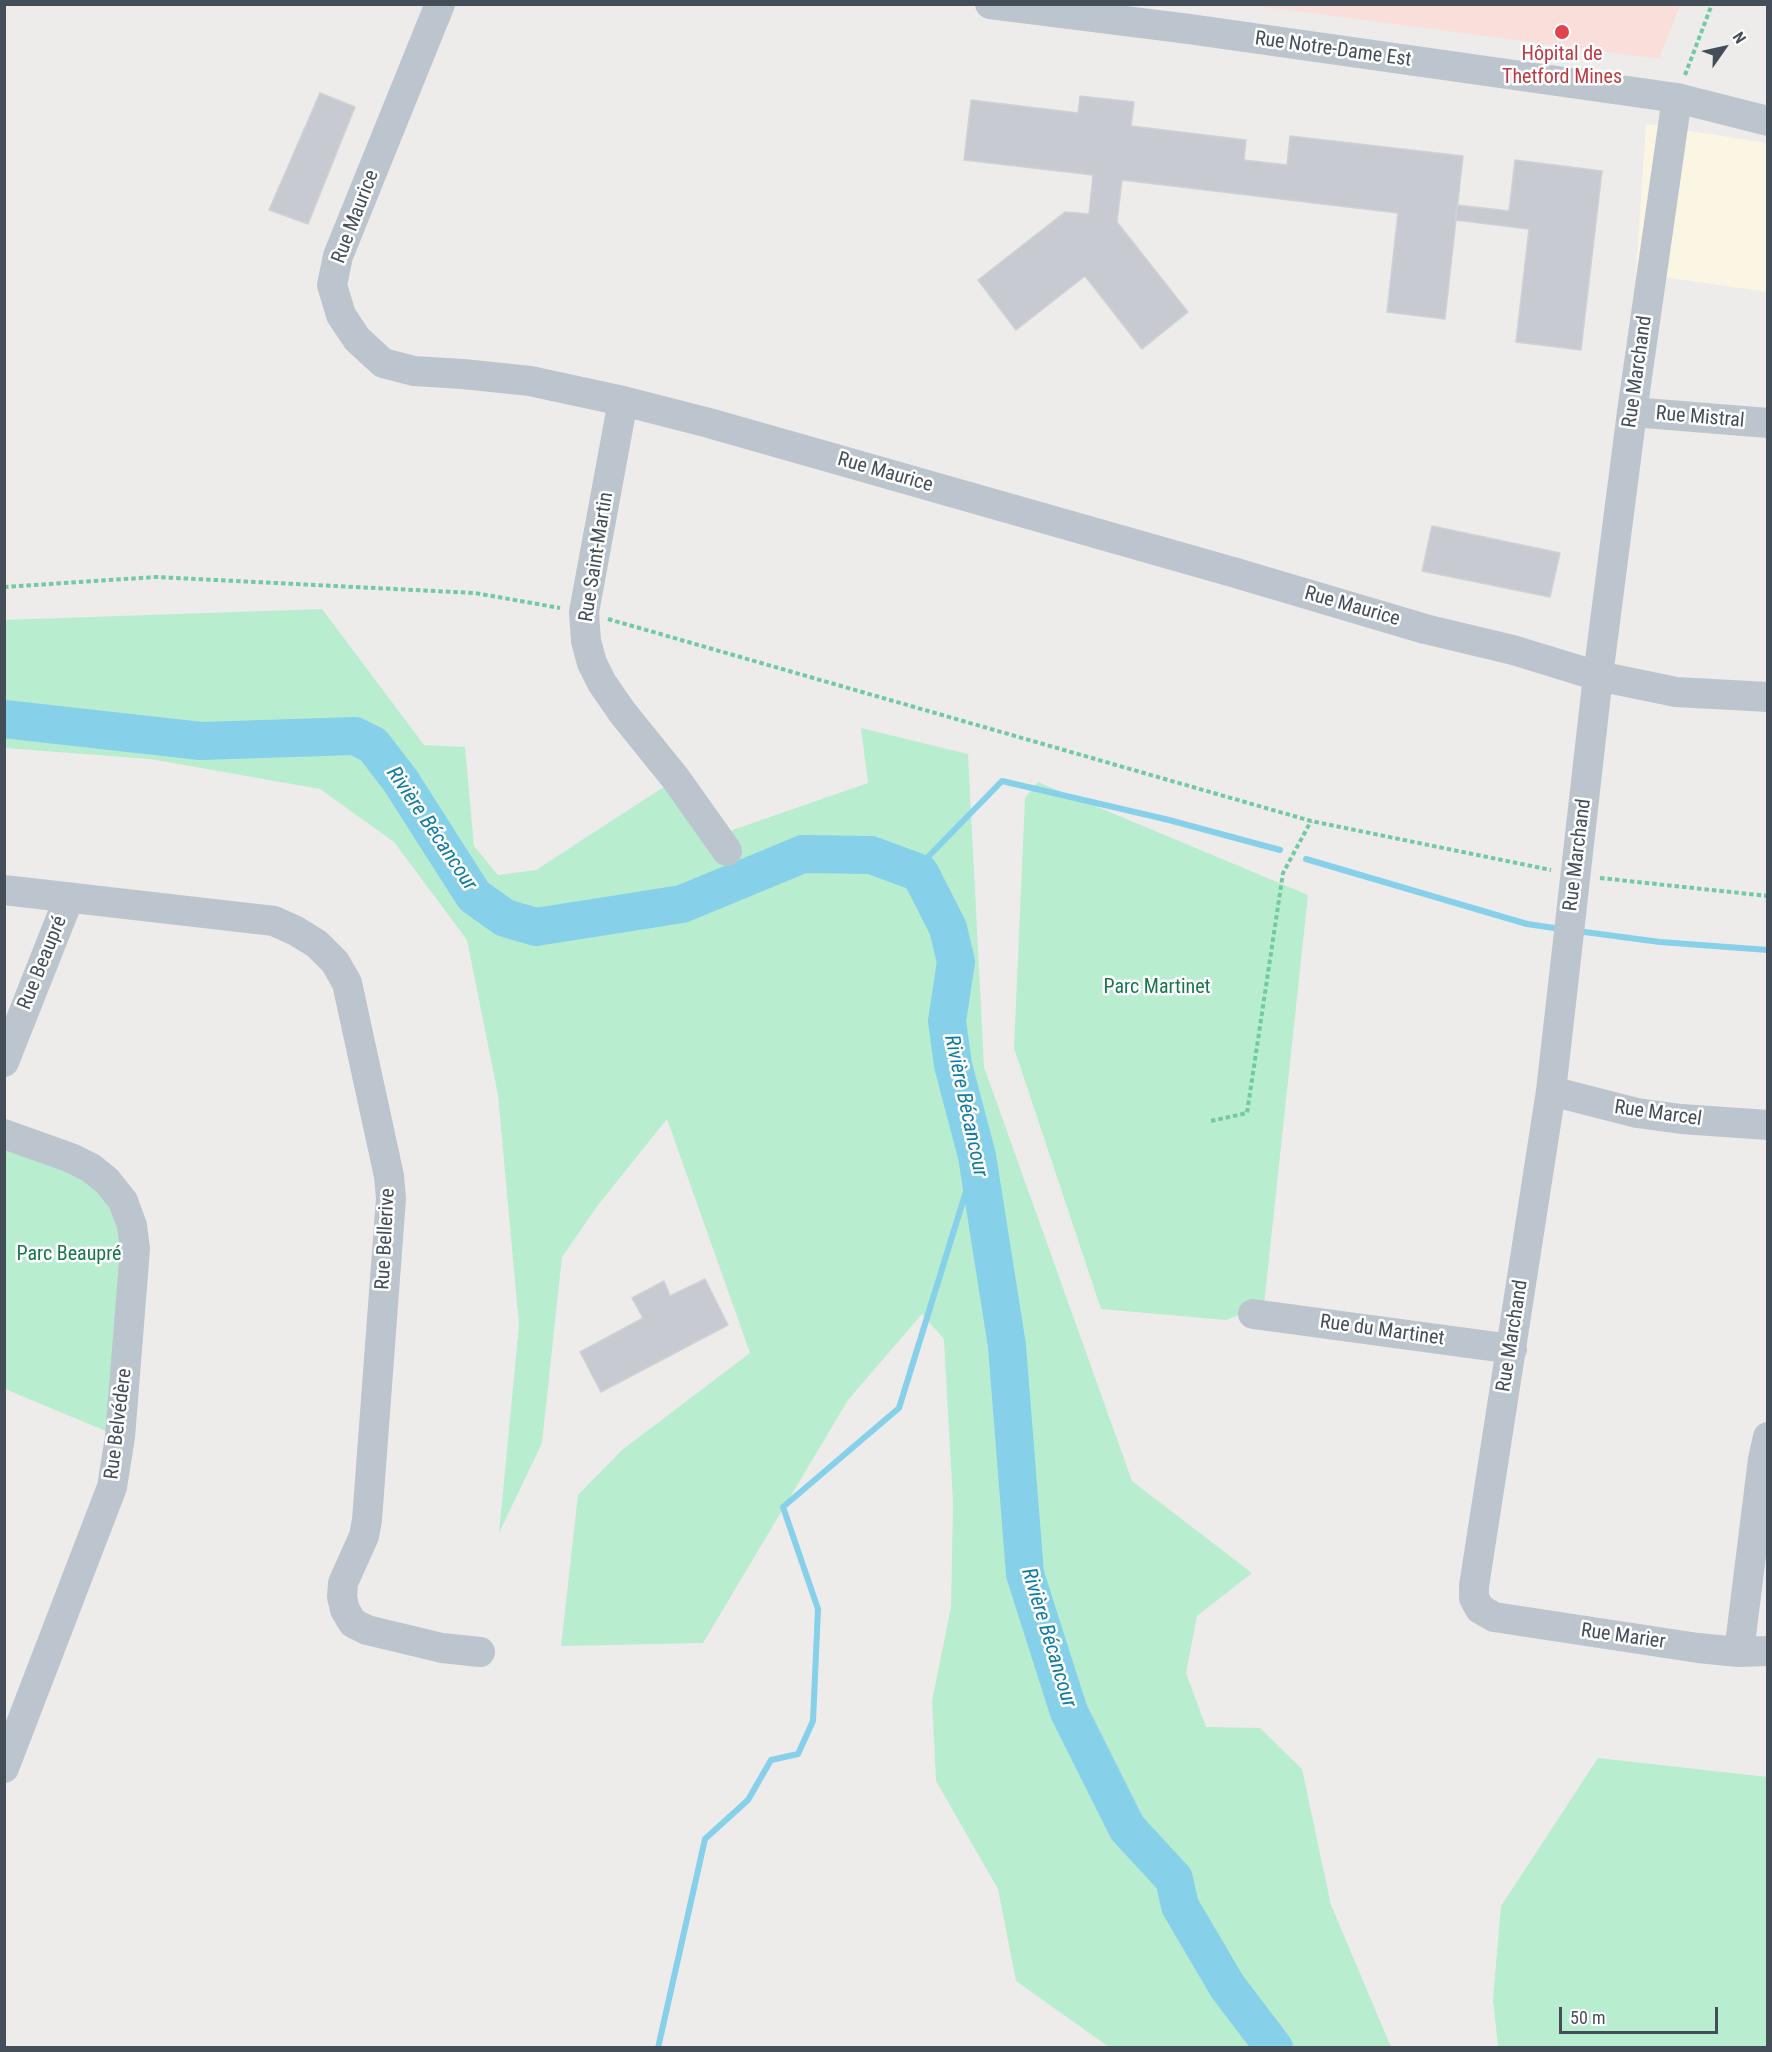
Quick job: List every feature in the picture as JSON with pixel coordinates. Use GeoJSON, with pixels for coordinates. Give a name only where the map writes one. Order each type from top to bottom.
{"type":"FeatureCollection","features":[{"type":"Feature","properties":{"kind":"street","name":"Rue Maurice"},"geometry":{"type":"LineString","coordinates":[[440,4],[338,256],[332,285],[341,315],[357,339],[383,363],[414,371],[530,381],[623,401],[709,423],[1598,676],[1676,692],[1767,697]]}},
{"type":"Feature","properties":{"kind":"street","name":"Rue Notre-Dame Est"},"geometry":{"type":"LineString","coordinates":[[990,4],[1189,29],[1677,98],[1767,101]]}},
{"type":"Feature","properties":{"kind":"street"},"geometry":{"type":"LineString","coordinates":[[1150,4],[1189,29]]}},
{"type":"Feature","properties":{"kind":"street","name":"Rue Notre-Dame Est"},"geometry":{"type":"LineString","coordinates":[[1677,98],[1767,121]]}},
{"type":"Feature","properties":{"kind":"street","name":"Rue Marchand"},"geometry":{"type":"LineString","coordinates":[[1480,1609],[1474,1598],[1474,1586],[1551,1091],[1598,676],[1632,412],[1677,98]]}},
{"type":"Feature","properties":{"kind":"street","name":"Rue Saint-Martin"},"geometry":{"type":"LineString","coordinates":[[623,401],[584,612],[586,641],[592,663],[602,683],[727,850]]}},
{"type":"Feature","properties":{"kind":"street","name":"Rue Mistral"},"geometry":{"type":"LineString","coordinates":[[1632,412],[1767,423]]}},
{"type":"Feature","properties":{"kind":"street","name":"Rue Bellerive"},"geometry":{"type":"LineString","coordinates":[[4,890],[274,921],[317,944],[335,962],[347,983],[389,1176],[391,1198],[368,1520],[364,1536],[343,1583],[342,1597],[345,1610],[353,1623],[367,1630],[442,1648],[480,1652]]}},
{"type":"Feature","properties":{"kind":"street","name":"Rue Beaupré"},"geometry":{"type":"LineString","coordinates":[[4,1062],[69,898]]}},
{"type":"Feature","properties":{"kind":"street","name":"Rue Marcel"},"geometry":{"type":"LineString","coordinates":[[1551,1091],[1637,1113],[1681,1119],[1767,1125]]}},
{"type":"Feature","properties":{"kind":"street","name":"Rue Belvédère"},"geometry":{"type":"LineString","coordinates":[[4,1134],[71,1158],[91,1168],[107,1181],[123,1201],[132,1226],[135,1249],[118,1453],[112,1487],[4,1768]]}},
{"type":"Feature","properties":{"kind":"street","name":"Rue du Martinet"},"geometry":{"type":"LineString","coordinates":[[1253,1314],[1512,1348]]}},
{"type":"Feature","properties":{"kind":"street"},"geometry":{"type":"LineString","coordinates":[[1753,1651],[1763,1459],[1767,1437]]}},
{"type":"Feature","properties":{"kind":"street","name":"Rue Marier"},"geometry":{"type":"LineString","coordinates":[[1480,1609],[1494,1617],[1552,1627],[1698,1648],[1753,1651]]}},
{"type":"Feature","properties":{"kind":"path"},"geometry":{"type":"LineString","coordinates":[[1677,98],[1712,4]]}},
{"type":"Feature","properties":{"kind":"path"},"geometry":{"type":"LineString","coordinates":[[4,588],[156,577],[475,593],[584,612],[1311,821],[1576,876],[1767,896]]}},
{"type":"Feature","properties":{"kind":"path"},"geometry":{"type":"LineString","coordinates":[[1212,1121],[1247,1113],[1283,873],[1311,821]]}},
{"type":"Feature","properties":{"kind":"shaded area","name":"Hôpital de Thetford Mines"},"geometry":{"type":"Polygon","coordinates":[[[1680,4],[1659,59],[1251,5],[1680,4]]]}},
{"type":"Feature","properties":{"kind":"shaded area"},"geometry":{"type":"Polygon","coordinates":[[[1646,124],[1767,143],[1767,292],[1636,273],[1646,124]]]}},
{"type":"Feature","properties":{"kind":"green space"},"geometry":{"type":"Polygon","coordinates":[[[322,609],[424,745],[465,747],[474,846],[498,875],[536,870],[676,779],[718,835],[868,783],[861,728],[968,754],[984,1067],[1132,1481],[1252,1573],[1197,1616],[1186,1673],[1206,1727],[1260,1728],[1302,1769],[1331,1905],[1391,2047],[1109,2047],[1016,1981],[998,1889],[936,1781],[932,1701],[951,1607],[953,1503],[944,1339],[922,1314],[848,1400],[703,1643],[561,1646],[578,1495],[622,1450],[750,1353],[667,1119],[598,1205],[562,1257],[542,1443],[499,1533],[519,1325],[498,1095],[467,940],[394,842],[320,789],[150,759],[5,748],[4,620],[322,609]]]}},
{"type":"Feature","properties":{"kind":"green space","name":"Parc Martinet"},"geometry":{"type":"Polygon","coordinates":[[[1038,782],[1308,895],[1264,1305],[1226,1320],[1101,1309],[1014,1048],[1025,798],[1038,782]]]}},
{"type":"Feature","properties":{"kind":"green space","name":"Parc Beaupré"},"geometry":{"type":"Polygon","coordinates":[[[5,1134],[123,1201],[120,1437],[5,1389],[5,1134]]]}},
{"type":"Feature","properties":{"kind":"green space"},"geometry":{"type":"Polygon","coordinates":[[[1598,1758],[1767,1777],[1767,2047],[1498,2047],[1493,1999],[1501,1906],[1598,1758]]]}},
{"type":"Feature","properties":{"kind":"building"},"geometry":{"type":"Polygon","coordinates":[[[320,93],[355,107],[308,224],[269,210],[320,93]]]}},
{"type":"Feature","properties":{"kind":"building"},"geometry":{"type":"Polygon","coordinates":[[[1080,96],[1134,102],[1131,126],[1246,140],[1244,160],[1287,165],[1290,136],[1463,156],[1445,319],[1387,312],[1398,213],[1122,180],[1117,222],[1188,312],[1142,349],[1085,276],[1016,330],[978,280],[1065,212],[1089,214],[1093,175],[964,160],[971,100],[1078,113],[1080,96]]]}},
{"type":"Feature","properties":{"kind":"building"},"geometry":{"type":"Polygon","coordinates":[[[1515,160],[1602,171],[1581,350],[1516,342],[1529,229],[1455,220],[1457,205],[1509,211],[1515,160]]]}},
{"type":"Feature","properties":{"kind":"building"},"geometry":{"type":"Polygon","coordinates":[[[1432,526],[1560,553],[1550,597],[1422,571],[1432,526]]]}},
{"type":"Feature","properties":{"kind":"building"},"geometry":{"type":"Polygon","coordinates":[[[705,1279],[728,1325],[601,1392],[580,1352],[643,1318],[632,1298],[664,1281],[670,1296],[705,1279]]]}},
{"type":"Feature","properties":{"kind":"waterway","name":"Rivière Bécancour"},"geometry":{"type":"LineString","coordinates":[[4,719],[201,741],[355,736],[373,745],[400,780],[474,896],[505,918],[536,927],[682,904],[803,854],[871,855],[920,873],[948,928],[956,962],[947,1021],[953,1065],[977,1156],[1007,1346],[1025,1574],[1069,1712],[1127,1828],[1174,1879],[1180,1906],[1227,1986],[1274,2048]]}},
{"type":"Feature","properties":{"kind":"waterway"},"geometry":{"type":"LineString","coordinates":[[920,873],[926,859],[1002,781],[1169,820],[1280,850]]}},
{"type":"Feature","properties":{"kind":"waterway"},"geometry":{"type":"LineString","coordinates":[[1306,859],[1527,924],[1561,929]]}},
{"type":"Feature","properties":{"kind":"waterway"},"geometry":{"type":"LineString","coordinates":[[1577,931],[1660,942],[1768,950]]}},
{"type":"Feature","properties":{"kind":"waterway"},"geometry":{"type":"LineString","coordinates":[[658,2048],[705,1839],[748,1800],[771,1760],[798,1754],[813,1721],[818,1609],[783,1507],[899,1408],[977,1156]]}},
{"type":"Feature","properties":{"kind":"place","name":"Hôpital de Thetford Mines"},"geometry":{"type":"Point","coordinates":[1562,32]}}]}
